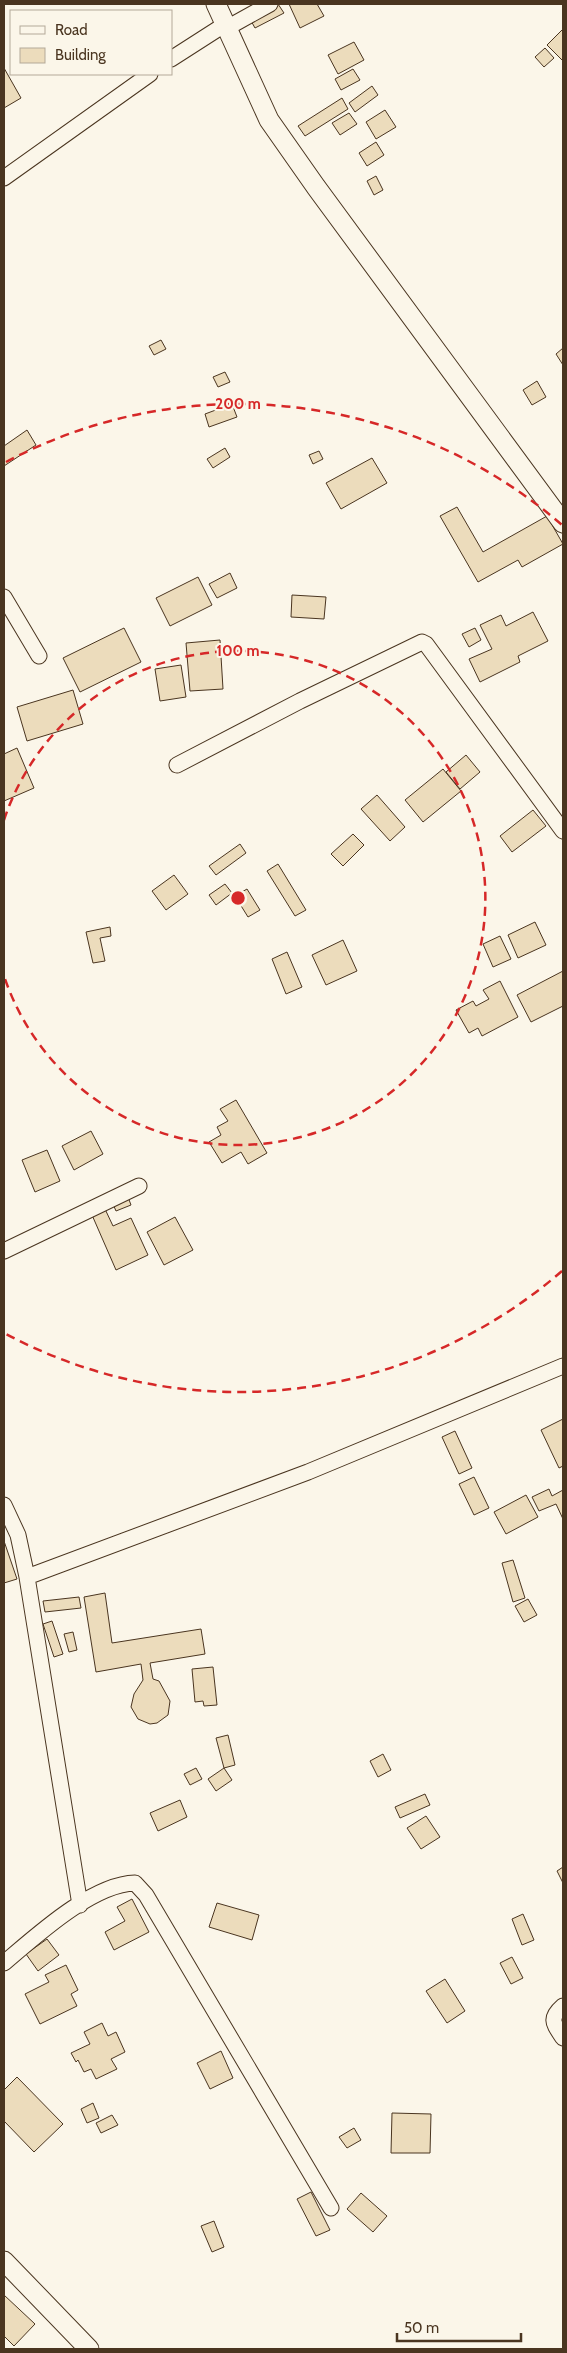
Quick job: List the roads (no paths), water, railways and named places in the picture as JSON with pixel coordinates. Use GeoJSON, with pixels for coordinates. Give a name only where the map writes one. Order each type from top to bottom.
{"type":"FeatureCollection","features":[{"type":"Feature","properties":{"kind":"street"},"geometry":{"type":"LineString","coordinates":[[216,4],[269,120],[316,188],[563,523]]}},
{"type":"Feature","properties":{"kind":"street"},"geometry":{"type":"LineString","coordinates":[[172,58],[224,25],[234,24],[270,4]]}},
{"type":"Feature","properties":{"kind":"street"},"geometry":{"type":"LineString","coordinates":[[4,178],[149,75]]}},
{"type":"Feature","properties":{"kind":"street"},"geometry":{"type":"LineString","coordinates":[[4,597],[39,656]]}},
{"type":"Feature","properties":{"kind":"street"},"geometry":{"type":"LineString","coordinates":[[177,765],[300,701],[422,642],[426,644],[563,832]]}},
{"type":"Feature","properties":{"kind":"street"},"geometry":{"type":"LineString","coordinates":[[4,1251],[139,1186]]}},
{"type":"Feature","properties":{"kind":"street"},"geometry":{"type":"LineString","coordinates":[[27,1577],[308,1472],[563,1366]]}},
{"type":"Feature","properties":{"kind":"street"},"geometry":{"type":"LineString","coordinates":[[4,1505],[18,1535],[27,1577],[80,1905]]}},
{"type":"Feature","properties":{"kind":"street"},"geometry":{"type":"LineString","coordinates":[[4,1963],[47,1927],[96,1894],[122,1884],[135,1883],[146,1895],[331,2208]]}},
{"type":"Feature","properties":{"kind":"street"},"geometry":{"type":"LineString","coordinates":[[563,2006],[557,2011],[554,2019],[554,2024],[563,2038]]}},
{"type":"Feature","properties":{"kind":"street"},"geometry":{"type":"LineString","coordinates":[[4,2261],[88,2349]]}}]}
